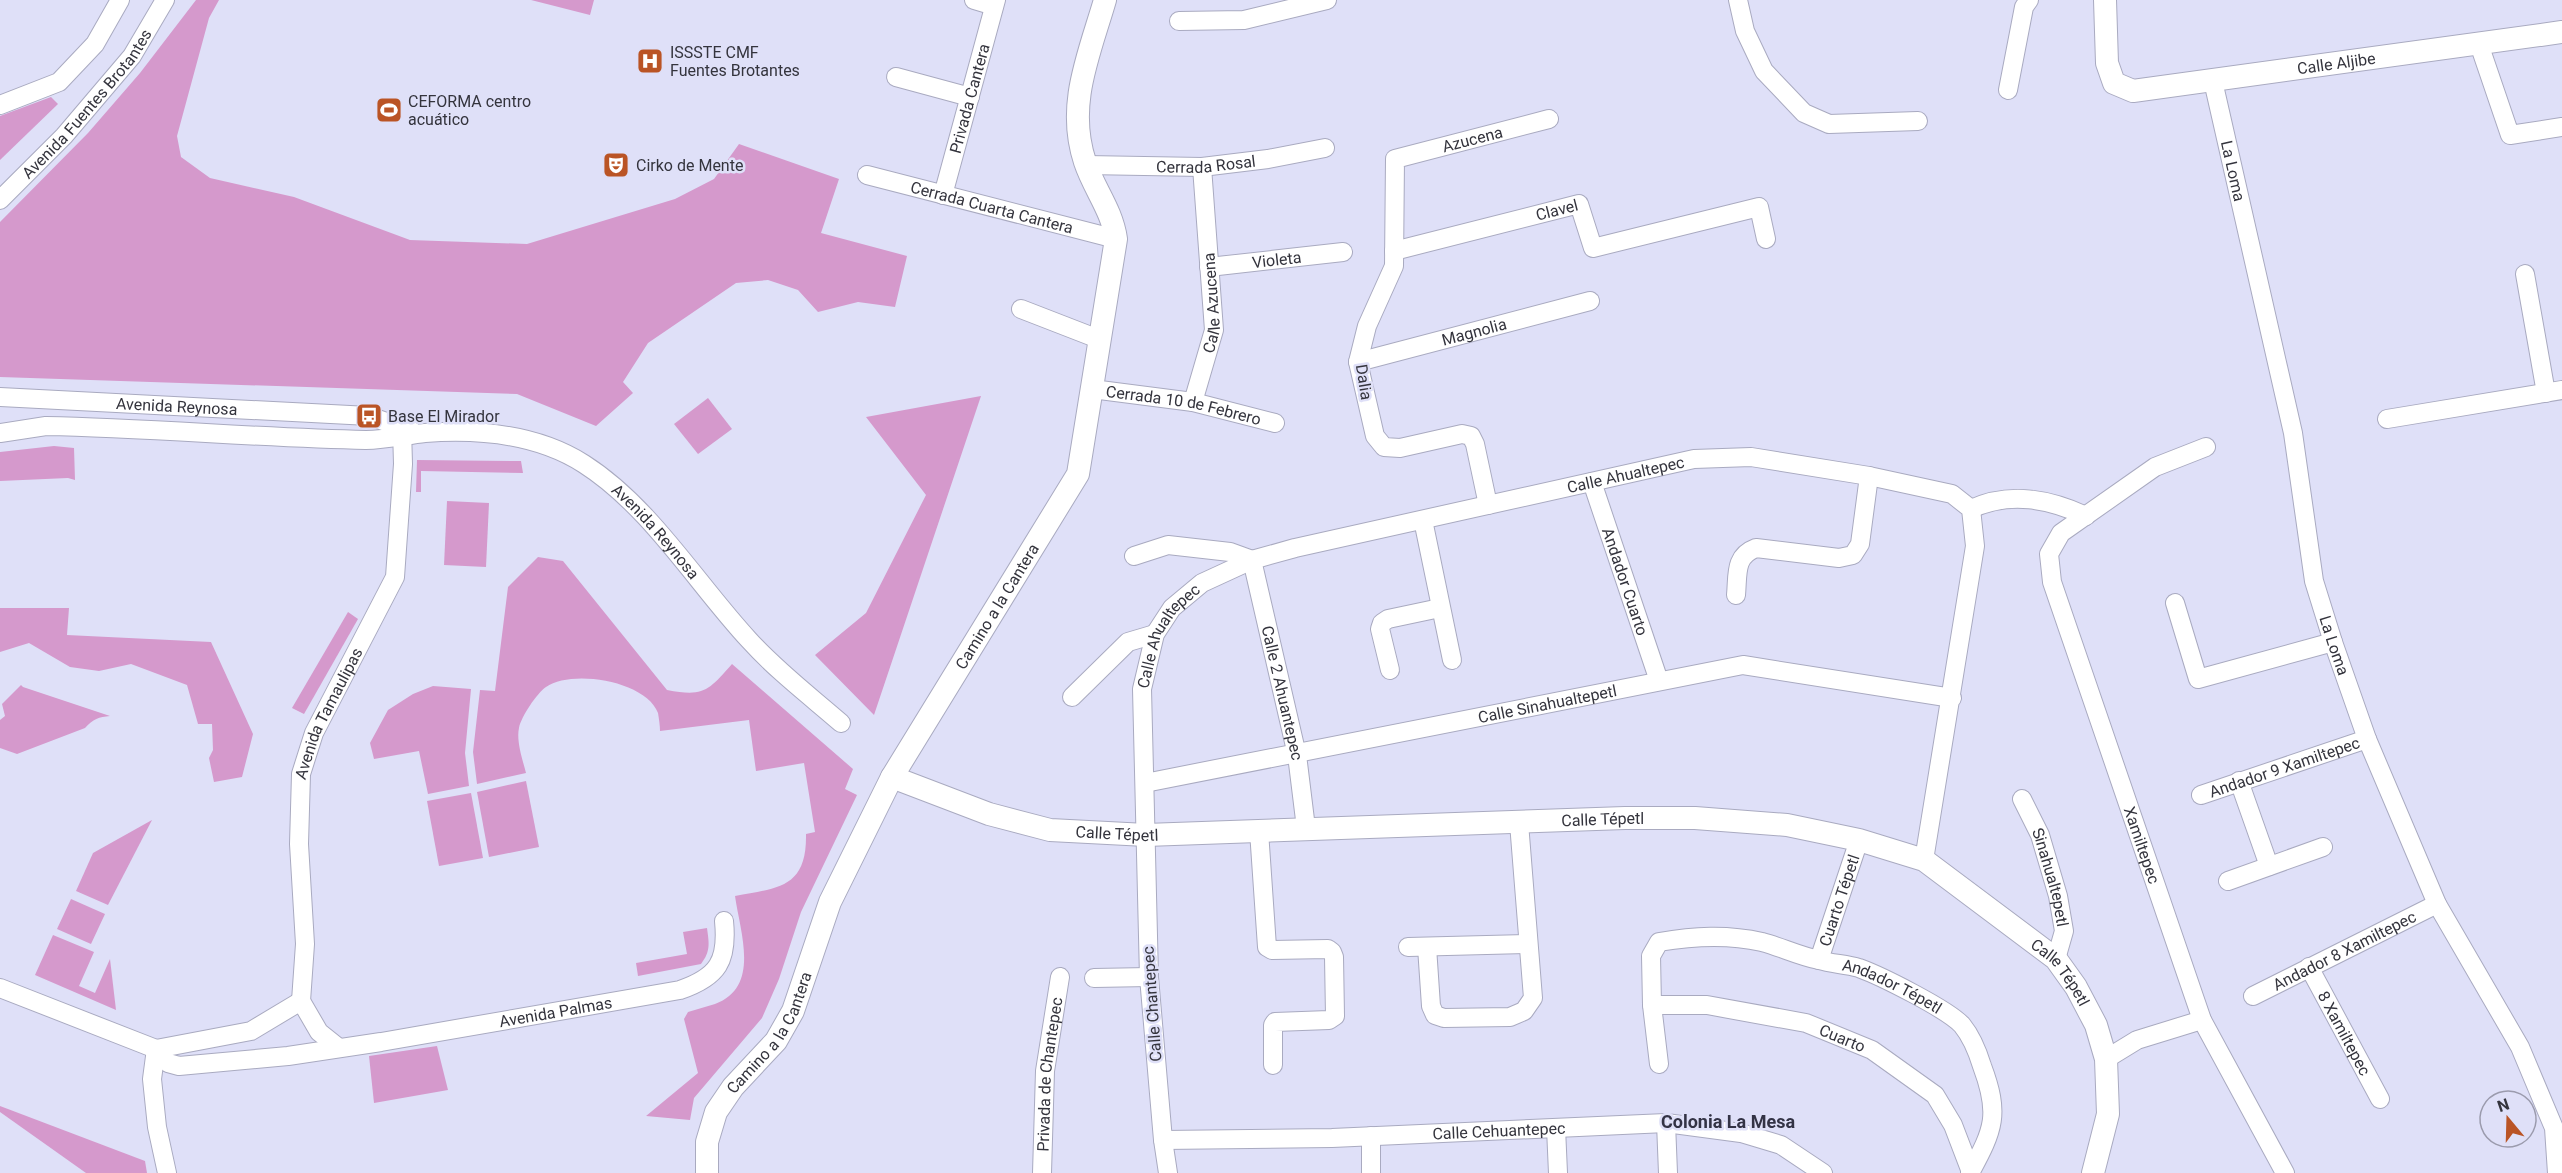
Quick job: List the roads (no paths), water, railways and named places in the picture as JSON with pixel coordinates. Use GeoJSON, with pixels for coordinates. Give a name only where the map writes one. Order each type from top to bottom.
{"type":"FeatureCollection","features":[{"type":"Feature","properties":{"kind":"street","name":"Avenida Fuentes Brotantes"},"geometry":{"type":"LineString","coordinates":[[0,105],[60,82],[95,44],[120,0]]}},
{"type":"Feature","properties":{"kind":"street","name":"Avenida Fuentes Brotantes"},"geometry":{"type":"LineString","coordinates":[[0,200],[64,136],[132,56],[165,0]]}},
{"type":"Feature","properties":{"kind":"street"},"geometry":{"type":"LineString","coordinates":[[974,0],[995,3]]}},
{"type":"Feature","properties":{"kind":"street","name":"Camino a la Cantera"},"geometry":{"type":"LineString","coordinates":[[707,1173],[707,1142],[716,1112],[733,1087],[776,1041],[793,1011],[830,902],[892,777],[1078,474],[1116,239],[1113,221],[1086,165],[1077,136],[1078,96],[1105,0]]}},
{"type":"Feature","properties":{"kind":"street"},"geometry":{"type":"LineString","coordinates":[[1179,21],[1244,20],[1327,0]]}},
{"type":"Feature","properties":{"kind":"street"},"geometry":{"type":"LineString","coordinates":[[1738,0],[1745,31],[1764,71],[1804,113],[1829,124],[1918,121]]}},
{"type":"Feature","properties":{"kind":"street"},"geometry":{"type":"LineString","coordinates":[[2008,90],[2024,7],[2029,0]]}},
{"type":"Feature","properties":{"kind":"street","name":"Calle Aljibe"},"geometry":{"type":"LineString","coordinates":[[2105,0],[2107,63],[2114,83],[2133,91],[2562,33]]}},
{"type":"Feature","properties":{"kind":"street","name":"Privada Cantera"},"geometry":{"type":"LineString","coordinates":[[943,195],[995,3]]}},
{"type":"Feature","properties":{"kind":"street"},"geometry":{"type":"LineString","coordinates":[[2479,44],[2510,135],[2562,127]]}},
{"type":"Feature","properties":{"kind":"street"},"geometry":{"type":"LineString","coordinates":[[896,77],[970,97]]}},
{"type":"Feature","properties":{"kind":"street","name":"La Loma"},"geometry":{"type":"LineString","coordinates":[[2213,81],[2293,434],[2314,581],[2333,642],[2367,739],[2437,904],[2520,1047],[2553,1128],[2557,1173]]}},
{"type":"Feature","properties":{"kind":"street","name":"Azucena"},"geometry":{"type":"LineString","coordinates":[[1395,159],[1550,119]]}},
{"type":"Feature","properties":{"kind":"street","name":"Cerrada Rosal"},"geometry":{"type":"LineString","coordinates":[[1086,165],[1202,167],[1268,159],[1325,148]]}},
{"type":"Feature","properties":{"kind":"street","name":"Dalia"},"geometry":{"type":"LineString","coordinates":[[1395,159],[1394,266],[1367,326],[1358,362],[1375,436],[1384,447],[1400,448],[1462,434],[1470,436],[1475,444],[1488,506]]}},
{"type":"Feature","properties":{"kind":"street","name":"Calle Azucena"},"geometry":{"type":"LineString","coordinates":[[1193,402],[1214,330],[1202,167]]}},
{"type":"Feature","properties":{"kind":"street","name":"Cerrada Cuarta Cantera"},"geometry":{"type":"LineString","coordinates":[[867,175],[1116,239]]}},
{"type":"Feature","properties":{"kind":"street","name":"Clavel"},"geometry":{"type":"LineString","coordinates":[[1394,252],[1579,204],[1593,248],[1759,207],[1766,239]]}},
{"type":"Feature","properties":{"kind":"street","name":"Violeta"},"geometry":{"type":"LineString","coordinates":[[1209,267],[1343,252]]}},
{"type":"Feature","properties":{"kind":"street"},"geometry":{"type":"LineString","coordinates":[[2386,419],[2554,391],[2526,274]]}},
{"type":"Feature","properties":{"kind":"street","name":"Magnolia"},"geometry":{"type":"LineString","coordinates":[[1358,362],[1590,300]]}},
{"type":"Feature","properties":{"kind":"street"},"geometry":{"type":"LineString","coordinates":[[1021,309],[1101,340]]}},
{"type":"Feature","properties":{"kind":"street","name":"Cerrada 10 de Febrero"},"geometry":{"type":"LineString","coordinates":[[1092,389],[1193,402],[1275,423]]}},
{"type":"Feature","properties":{"kind":"street","name":"Avenida Reynosa"},"geometry":{"type":"LineString","coordinates":[[0,397],[369,416],[403,433]]}},
{"type":"Feature","properties":{"kind":"street","name":"Avenida Reynosa"},"geometry":{"type":"LineString","coordinates":[[0,433],[46,426],[369,440],[403,433],[496,433],[547,446],[584,464],[623,495],[682,558],[748,639],[781,673],[841,723]]}},
{"type":"Feature","properties":{"kind":"street","name":"Avenida Tamaulipas"},"geometry":{"type":"LineString","coordinates":[[301,1001],[305,944],[299,844],[300,774],[314,733],[395,577],[403,433]]}},
{"type":"Feature","properties":{"kind":"street","name":"Xamiltepec"},"geometry":{"type":"LineString","coordinates":[[2206,447],[2155,467],[2061,533],[2049,554],[2052,582],[2202,1020],[2285,1173]]}},
{"type":"Feature","properties":{"kind":"street","name":"Calle Ahualtepec"},"geometry":{"type":"LineString","coordinates":[[1146,835],[1142,689],[1155,634],[1172,608],[1202,583],[1252,560],[1694,459],[1751,457],[1869,476],[1952,494],[1971,509]]}},
{"type":"Feature","properties":{"kind":"street"},"geometry":{"type":"LineString","coordinates":[[1736,595],[1739,562],[1745,552],[1756,548],[1839,558],[1852,555],[1860,544],[1869,476]]}},
{"type":"Feature","properties":{"kind":"street","name":"Andador Cuarto"},"geometry":{"type":"LineString","coordinates":[[1592,482],[1659,681]]}},
{"type":"Feature","properties":{"kind":"street"},"geometry":{"type":"LineString","coordinates":[[1924,860],[1975,546],[1971,509],[1990,500],[2011,499],[2058,504],[2086,516]]}},
{"type":"Feature","properties":{"kind":"street"},"geometry":{"type":"LineString","coordinates":[[1423,520],[1452,660]]}},
{"type":"Feature","properties":{"kind":"street"},"geometry":{"type":"LineString","coordinates":[[1134,556],[1168,545],[1230,552],[1252,560]]}},
{"type":"Feature","properties":{"kind":"street","name":"Calle 2 Ahuantepec"},"geometry":{"type":"LineString","coordinates":[[1252,560],[1297,755],[1306,828]]}},
{"type":"Feature","properties":{"kind":"street"},"geometry":{"type":"LineString","coordinates":[[2175,603],[2198,679],[2333,642]]}},
{"type":"Feature","properties":{"kind":"street"},"geometry":{"type":"LineString","coordinates":[[1390,670],[1380,630],[1382,623],[1388,619],[1440,608]]}},
{"type":"Feature","properties":{"kind":"street"},"geometry":{"type":"LineString","coordinates":[[1072,697],[1128,642],[1155,634]]}},
{"type":"Feature","properties":{"kind":"street","name":"Calle Sinahualtepetl"},"geometry":{"type":"LineString","coordinates":[[1145,783],[1297,755],[1466,718],[1743,665],[1952,698]]}},
{"type":"Feature","properties":{"kind":"street","name":"Andador 9 Xamiltepec"},"geometry":{"type":"LineString","coordinates":[[2201,795],[2367,739]]}},
{"type":"Feature","properties":{"kind":"street","name":"Calle Tépetl"},"geometry":{"type":"LineString","coordinates":[[892,777],[989,814],[1050,830],[1146,835],[1625,818],[1695,818],[1787,825],[1859,840],[1924,860],[2056,959],[2076,987],[2096,1025],[2106,1059],[2108,1114],[2093,1173]]}},
{"type":"Feature","properties":{"kind":"street"},"geometry":{"type":"LineString","coordinates":[[2239,781],[2269,866]]}},
{"type":"Feature","properties":{"kind":"street","name":"Sinahualtepetl"},"geometry":{"type":"LineString","coordinates":[[2022,799],[2040,835],[2058,896],[2064,931],[2056,959]]}},
{"type":"Feature","properties":{"kind":"street"},"geometry":{"type":"LineString","coordinates":[[1427,948],[1431,1006],[1435,1015],[1444,1018],[1510,1017],[1524,1011],[1533,998],[1519,823]]}},
{"type":"Feature","properties":{"kind":"street"},"geometry":{"type":"LineString","coordinates":[[1258,831],[1267,947],[1272,950],[1328,949],[1334,957],[1335,1016],[1329,1020],[1275,1022],[1273,1025],[1273,1065]]}},
{"type":"Feature","properties":{"kind":"street","name":"Calle Chantepec"},"geometry":{"type":"LineString","coordinates":[[1146,835],[1149,977],[1168,1173]]}},
{"type":"Feature","properties":{"kind":"street","name":"Cuarto Tépetl"},"geometry":{"type":"LineString","coordinates":[[1819,960],[1859,840]]}},
{"type":"Feature","properties":{"kind":"street"},"geometry":{"type":"LineString","coordinates":[[2228,881],[2323,847]]}},
{"type":"Feature","properties":{"kind":"street","name":"Andador 8 Xamiltepec"},"geometry":{"type":"LineString","coordinates":[[2253,996],[2437,904]]}},
{"type":"Feature","properties":{"kind":"street","name":"Avenida Palmas"},"geometry":{"type":"LineString","coordinates":[[0,988],[156,1049],[168,1063],[179,1066],[288,1056],[680,990],[714,973],[722,959],[726,942],[724,921]]}},
{"type":"Feature","properties":{"kind":"street","name":"Andador Tépetl"},"geometry":{"type":"LineString","coordinates":[[1652,1005],[1651,956],[1659,942],[1687,937],[1731,936],[1858,968],[1928,1001],[1962,1025],[1978,1055],[1992,1092],[1993,1119],[1987,1144],[1970,1173]]}},
{"type":"Feature","properties":{"kind":"street"},"geometry":{"type":"LineString","coordinates":[[1408,947],[1528,944]]}},
{"type":"Feature","properties":{"kind":"street","name":"8 Xamiltepec"},"geometry":{"type":"LineString","coordinates":[[2309,967],[2380,1099]]}},
{"type":"Feature","properties":{"kind":"street","name":"Privada de Chantepec"},"geometry":{"type":"LineString","coordinates":[[1042,1173],[1045,1071],[1060,977]]}},
{"type":"Feature","properties":{"kind":"street"},"geometry":{"type":"LineString","coordinates":[[1095,978],[1149,977]]}},
{"type":"Feature","properties":{"kind":"street"},"geometry":{"type":"LineString","coordinates":[[167,1173],[157,1127],[152,1079],[156,1049],[251,1031],[301,1001],[319,1032],[339,1048]]}},
{"type":"Feature","properties":{"kind":"street"},"geometry":{"type":"LineString","coordinates":[[1652,1005],[1659,1064]]}},
{"type":"Feature","properties":{"kind":"street","name":"Cuarto"},"geometry":{"type":"LineString","coordinates":[[1652,1005],[1707,1005],[1806,1023],[1872,1050],[1935,1095],[1953,1125],[1970,1173]]}},
{"type":"Feature","properties":{"kind":"street"},"geometry":{"type":"LineString","coordinates":[[2106,1059],[2137,1040],[2202,1020]]}},
{"type":"Feature","properties":{"kind":"street"},"geometry":{"type":"LineString","coordinates":[[1666,1123],[1668,1173]]}},
{"type":"Feature","properties":{"kind":"street","name":"Calle Cehuantepec"},"geometry":{"type":"LineString","coordinates":[[1163,1140],[1371,1136],[1666,1123],[1741,1133],[1781,1145],[1823,1173]]}},
{"type":"Feature","properties":{"kind":"street"},"geometry":{"type":"LineString","coordinates":[[1556,1128],[1558,1173]]}},
{"type":"Feature","properties":{"kind":"street"},"geometry":{"type":"LineString","coordinates":[[1371,1136],[1371,1173]]}},
{"type":"Feature","properties":{"kind":"place","name":"ISSSTE CMF Fuentes Brotantes"},"geometry":{"type":"Point","coordinates":[650,61]}},
{"type":"Feature","properties":{"kind":"place","name":"CEFORMA centro acuático"},"geometry":{"type":"Point","coordinates":[389,110]}},
{"type":"Feature","properties":{"kind":"place","name":"Cirko de Mente"},"geometry":{"type":"Point","coordinates":[616,165]}},
{"type":"Feature","properties":{"kind":"place","name":"Base El Mirador"},"geometry":{"type":"Point","coordinates":[369,416]}},
{"type":"Feature","properties":{"kind":"district","name":"Colonia La Mesa"},"geometry":{"type":"Point","coordinates":[1728,1121]}}]}
